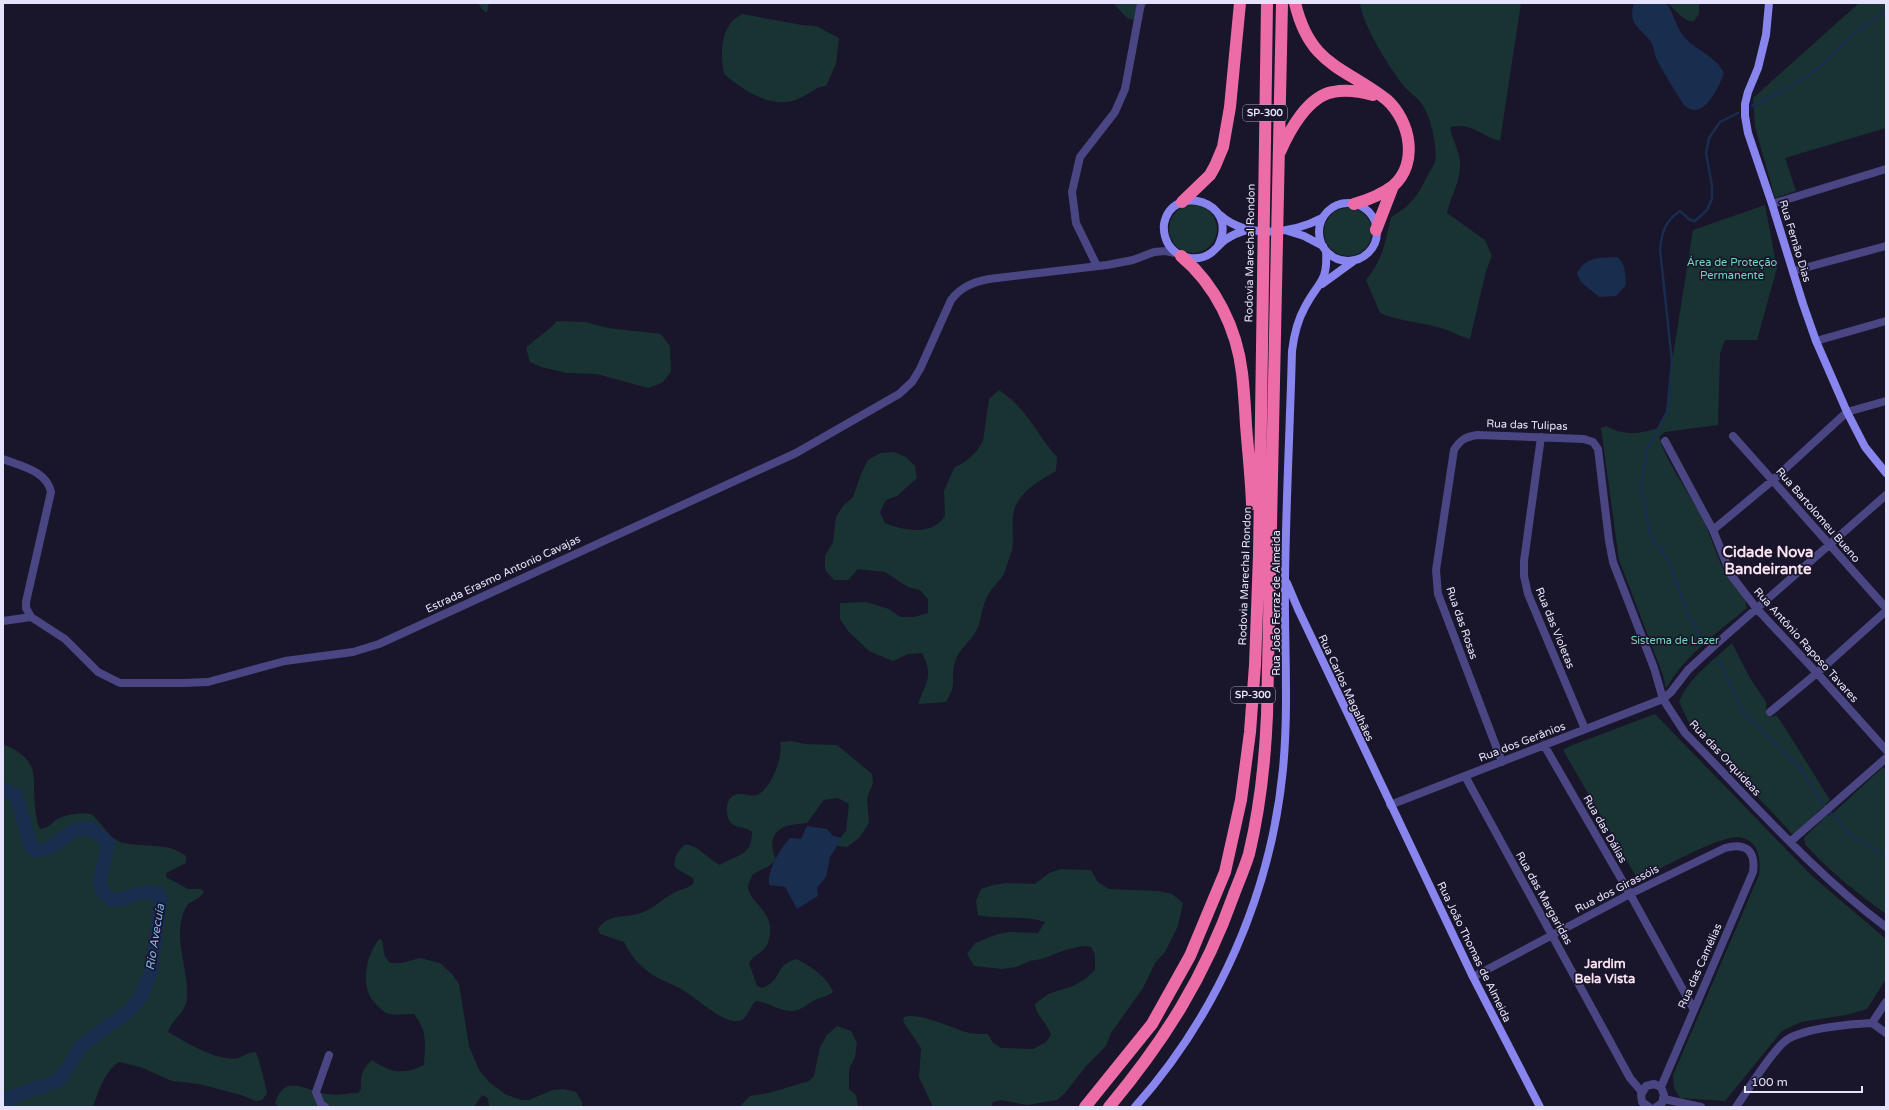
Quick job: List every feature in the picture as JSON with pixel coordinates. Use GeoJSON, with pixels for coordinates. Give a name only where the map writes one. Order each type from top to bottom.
{"type":"FeatureCollection","features":[{"type":"Feature","properties":{"kind":"highway"},"geometry":{"type":"LineString","coordinates":[[1182,202],[1210,175],[1223,147],[1228,120],[1240,3]]}},
{"type":"Feature","properties":{"kind":"highway","name":"Rodovia Marechal Rondon"},"geometry":{"type":"LineString","coordinates":[[1085,1107],[1152,1024],[1190,956],[1225,872],[1241,800],[1250,732],[1255,665],[1259,555],[1267,3]]}},
{"type":"Feature","properties":{"kind":"highway","name":"SP-300"},"geometry":{"type":"LineString","coordinates":[[1109,1107],[1154,1051],[1194,988],[1227,915],[1248,854],[1253,832],[1265,755],[1277,240],[1283,227],[1278,159],[1282,3]]}},
{"type":"Feature","properties":{"kind":"highway"},"geometry":{"type":"LineString","coordinates":[[1295,3],[1306,35],[1320,54],[1334,66],[1383,97],[1395,107],[1407,134],[1408,158],[1404,169],[1394,185],[1376,230]]}},
{"type":"Feature","properties":{"kind":"highway"},"geometry":{"type":"LineString","coordinates":[[1278,159],[1290,131],[1299,118],[1322,96],[1332,92],[1354,90],[1383,97]]}},
{"type":"Feature","properties":{"kind":"highway"},"geometry":{"type":"LineString","coordinates":[[1354,204],[1382,194],[1394,185]]}},
{"type":"Feature","properties":{"kind":"highway"},"geometry":{"type":"LineString","coordinates":[[1178,254],[1206,280],[1214,292],[1231,329],[1240,359],[1244,386],[1253,524],[1259,555]]}},
{"type":"Feature","properties":{"kind":"main road","name":"Rua Fernão Dias"},"geometry":{"type":"LineString","coordinates":[[1769,3],[1766,35],[1758,68],[1748,92],[1745,116],[1748,133],[1816,341],[1847,412],[1865,447],[1886,473]]}},
{"type":"Feature","properties":{"kind":"main road"},"geometry":{"type":"LineString","coordinates":[[1247,230],[1232,224],[1219,215],[1207,203],[1190,200],[1182,202],[1170,211],[1164,224],[1165,238],[1178,254],[1189,258],[1201,258],[1212,252],[1231,236],[1247,230],[1283,227],[1304,227],[1322,218],[1332,207],[1347,203],[1362,207],[1370,213],[1376,230],[1375,240],[1365,255],[1356,259],[1340,260],[1304,236],[1283,227]]}},
{"type":"Feature","properties":{"kind":"main road"},"geometry":{"type":"LineString","coordinates":[[1218,246],[1223,231],[1219,215]]}},
{"type":"Feature","properties":{"kind":"main road"},"geometry":{"type":"LineString","coordinates":[[1322,218],[1319,232],[1324,249]]}},
{"type":"Feature","properties":{"kind":"main road","name":"Rua João Ferraz de Almeida"},"geometry":{"type":"LineString","coordinates":[[1320,286],[1326,269],[1324,249]]}},
{"type":"Feature","properties":{"kind":"main road","name":"Rua João Ferraz de Almeida"},"geometry":{"type":"LineString","coordinates":[[1136,1107],[1153,1088],[1180,1050],[1225,973],[1256,898],[1269,854],[1277,815],[1284,754],[1287,709],[1285,578],[1294,336],[1298,320],[1305,305],[1320,286],[1356,259]]}},
{"type":"Feature","properties":{"kind":"main road","name":"Rua Carlos Magalhães"},"geometry":{"type":"LineString","coordinates":[[1285,578],[1298,610],[1390,805]]}},
{"type":"Feature","properties":{"kind":"main road","name":"Rua João Thomas de Almeida"},"geometry":{"type":"LineString","coordinates":[[1390,805],[1473,977],[1540,1107]]}},
{"type":"Feature","properties":{"kind":"street"},"geometry":{"type":"LineString","coordinates":[[1097,266],[1076,223],[1072,192],[1080,156],[1115,112],[1125,89],[1141,3]]}},
{"type":"Feature","properties":{"kind":"street"},"geometry":{"type":"LineString","coordinates":[[1772,204],[1886,169]]}},
{"type":"Feature","properties":{"kind":"street"},"geometry":{"type":"LineString","coordinates":[[1154,252],[1161,246],[1165,238]]}},
{"type":"Feature","properties":{"kind":"street"},"geometry":{"type":"LineString","coordinates":[[1793,271],[1886,246]]}},
{"type":"Feature","properties":{"kind":"street"},"geometry":{"type":"LineString","coordinates":[[1154,252],[1166,251],[1178,254]]}},
{"type":"Feature","properties":{"kind":"street","name":"Estrada Erasmo Antonio Cavajas"},"geometry":{"type":"LineString","coordinates":[[35,619],[65,639],[98,672],[120,683],[138,684],[208,682],[285,661],[353,652],[379,644],[796,453],[899,394],[912,382],[920,369],[951,300],[958,291],[974,282],[1107,265],[1133,260],[1154,252]]}},
{"type":"Feature","properties":{"kind":"street"},"geometry":{"type":"LineString","coordinates":[[1816,341],[1886,321]]}},
{"type":"Feature","properties":{"kind":"street"},"geometry":{"type":"LineString","coordinates":[[1713,530],[1773,480],[1847,412],[1886,400]]}},
{"type":"Feature","properties":{"kind":"street","name":"Rua das Tulipas"},"geometry":{"type":"LineString","coordinates":[[1460,441],[1467,436],[1477,435],[1584,439],[1593,442]]}},
{"type":"Feature","properties":{"kind":"street","name":"Rua Bartolomeu Bueno"},"geometry":{"type":"LineString","coordinates":[[1733,436],[1886,609]]}},
{"type":"Feature","properties":{"kind":"street","name":"Rua das Violetas"},"geometry":{"type":"LineString","coordinates":[[1540,437],[1524,561],[1524,576],[1528,594],[1585,730]]}},
{"type":"Feature","properties":{"kind":"street","name":"Rua das Rosas"},"geometry":{"type":"LineString","coordinates":[[1460,441],[1454,450],[1436,570],[1438,594],[1502,762]]}},
{"type":"Feature","properties":{"kind":"street","name":"Rua Antônio Raposo Tavares"},"geometry":{"type":"LineString","coordinates":[[1665,441],[1713,530],[1731,575],[1757,609],[1817,672],[1886,750]]}},
{"type":"Feature","properties":{"kind":"street","name":"Rua das Orquideas"},"geometry":{"type":"LineString","coordinates":[[1593,442],[1598,449],[1609,541],[1613,562],[1654,668],[1663,699],[1685,733],[1790,842],[1867,913],[1886,927]]}},
{"type":"Feature","properties":{"kind":"street"},"geometry":{"type":"LineString","coordinates":[[3,460],[29,469],[42,476],[50,485],[51,492],[26,602],[26,608],[35,619]]}},
{"type":"Feature","properties":{"kind":"street"},"geometry":{"type":"LineString","coordinates":[[1663,699],[1671,692],[1688,670],[1886,495]]}},
{"type":"Feature","properties":{"kind":"street"},"geometry":{"type":"LineString","coordinates":[[1770,712],[1817,672],[1886,609]]}},
{"type":"Feature","properties":{"kind":"street"},"geometry":{"type":"LineString","coordinates":[[3,621],[35,619]]}},
{"type":"Feature","properties":{"kind":"street","name":"Rua dos Gerânios"},"geometry":{"type":"LineString","coordinates":[[1390,805],[1663,699]]}},
{"type":"Feature","properties":{"kind":"street","name":"Rua das Dálias"},"geometry":{"type":"LineString","coordinates":[[1544,745],[1630,894],[1693,1008]]}},
{"type":"Feature","properties":{"kind":"street"},"geometry":{"type":"LineString","coordinates":[[1790,842],[1886,758]]}},
{"type":"Feature","properties":{"kind":"street","name":"Rua das Margaridas"},"geometry":{"type":"LineString","coordinates":[[1465,776],[1630,1078],[1641,1092]]}},
{"type":"Feature","properties":{"kind":"street","name":"Rua dos Girassóis"},"geometry":{"type":"LineString","coordinates":[[1473,977],[1630,894],[1726,848],[1737,845],[1746,848],[1751,853]]}},
{"type":"Feature","properties":{"kind":"street","name":"Rua das Camélias"},"geometry":{"type":"LineString","coordinates":[[1660,1087],[1752,872],[1754,863],[1751,853]]}},
{"type":"Feature","properties":{"kind":"street"},"geometry":{"type":"LineString","coordinates":[[1872,1023],[1886,1002]]}},
{"type":"Feature","properties":{"kind":"street"},"geometry":{"type":"LineString","coordinates":[[1736,1107],[1777,1048],[1787,1039],[1799,1034],[1849,1024],[1872,1023],[1886,1033]]}},
{"type":"Feature","properties":{"kind":"street"},"geometry":{"type":"LineString","coordinates":[[325,1107],[321,1104],[316,1092],[329,1055]]}},
{"type":"Feature","properties":{"kind":"street"},"geometry":{"type":"LineString","coordinates":[[1646,1106],[1641,1098],[1641,1092],[1650,1084],[1660,1087],[1664,1092],[1664,1099],[1662,1103],[1656,1107]]}},
{"type":"Feature","properties":{"kind":"street"},"geometry":{"type":"LineString","coordinates":[[1664,1099],[1701,1107]]}},
{"type":"Feature","properties":{"kind":"green space"},"geometry":{"type":"Polygon","coordinates":[[[478,3],[489,3],[487,13],[482,9],[478,3]]]}},
{"type":"Feature","properties":{"kind":"green space"},"geometry":{"type":"Polygon","coordinates":[[[1113,3],[1147,3],[1140,16],[1133,20],[1127,18],[1113,3]]]}},
{"type":"Feature","properties":{"kind":"green space"},"geometry":{"type":"Polygon","coordinates":[[[1360,3],[1521,3],[1500,141],[1464,126],[1450,127],[1459,157],[1460,169],[1447,213],[1485,240],[1492,256],[1486,271],[1470,339],[1447,330],[1380,313],[1366,280],[1380,258],[1391,217],[1404,209],[1416,196],[1434,165],[1436,155],[1430,122],[1424,108],[1417,98],[1404,86],[1384,58],[1371,34],[1360,3]]]}},
{"type":"Feature","properties":{"kind":"green space"},"geometry":{"type":"Polygon","coordinates":[[[1668,3],[1699,3],[1699,14],[1694,21],[1687,20],[1668,3]]]}},
{"type":"Feature","properties":{"kind":"green space"},"geometry":{"type":"Polygon","coordinates":[[[1859,3],[1886,3],[1886,128],[1785,158],[1796,191],[1775,198],[1755,127],[1753,98],[1859,3]]]}},
{"type":"Feature","properties":{"kind":"green space"},"geometry":{"type":"Polygon","coordinates":[[[742,14],[802,25],[816,26],[839,38],[836,64],[826,86],[822,86],[798,99],[788,102],[778,102],[758,97],[724,74],[722,48],[724,35],[731,23],[742,14]]]}},
{"type":"Feature","properties":{"kind":"green space"},"geometry":{"type":"Polygon","coordinates":[[[1188,205],[1198,205],[1210,212],[1217,224],[1217,234],[1210,246],[1198,253],[1188,253],[1180,249],[1173,242],[1169,234],[1169,224],[1173,216],[1180,209],[1188,205]]]}},
{"type":"Feature","properties":{"kind":"green space","name":"Área de Proteção Permanente"},"geometry":{"type":"Polygon","coordinates":[[[1765,205],[1777,268],[1757,340],[1725,340],[1720,354],[1718,425],[1665,432],[1659,437],[1668,459],[1705,524],[1727,575],[1743,595],[1746,609],[1692,655],[1673,677],[1666,689],[1663,675],[1619,560],[1601,428],[1606,426],[1626,433],[1638,433],[1658,428],[1667,412],[1672,362],[1693,230],[1765,205]]]}},
{"type":"Feature","properties":{"kind":"green space"},"geometry":{"type":"Polygon","coordinates":[[[1343,208],[1353,208],[1362,212],[1368,218],[1372,227],[1372,237],[1368,246],[1362,252],[1353,256],[1343,256],[1334,252],[1328,246],[1324,237],[1324,227],[1328,218],[1334,212],[1343,208]]]}},
{"type":"Feature","properties":{"kind":"green space"},"geometry":{"type":"Polygon","coordinates":[[[557,321],[585,322],[608,328],[661,334],[670,346],[671,372],[662,383],[648,388],[597,374],[567,373],[541,367],[530,362],[526,348],[557,321]]]}},
{"type":"Feature","properties":{"kind":"green space"},"geometry":{"type":"Polygon","coordinates":[[[999,390],[1009,397],[1024,413],[1057,457],[1056,471],[1029,488],[1017,503],[1013,514],[1012,551],[1004,574],[992,589],[986,600],[975,633],[956,658],[953,685],[950,696],[946,702],[918,704],[928,678],[928,667],[922,653],[908,654],[893,661],[869,651],[848,631],[840,619],[840,603],[866,602],[889,609],[900,617],[914,617],[928,613],[928,599],[920,590],[908,587],[885,572],[858,569],[848,580],[834,580],[825,570],[825,556],[833,542],[836,517],[843,506],[853,497],[861,474],[868,460],[880,453],[894,452],[906,457],[915,466],[917,478],[897,496],[886,500],[880,512],[885,523],[904,529],[917,530],[930,528],[939,523],[945,516],[944,491],[954,468],[966,461],[976,452],[983,441],[989,399],[999,390]]]}},
{"type":"Feature","properties":{"kind":"green space","name":"Sistema de Lazer"},"geometry":{"type":"Polygon","coordinates":[[[1732,643],[1750,678],[1766,702],[1766,713],[1772,717],[1776,715],[1782,723],[1830,800],[1795,833],[1792,834],[1700,736],[1689,723],[1679,702],[1683,693],[1695,677],[1732,643]]]}},
{"type":"Feature","properties":{"kind":"green space"},"geometry":{"type":"Polygon","coordinates":[[[1655,714],[1812,876],[1886,939],[1886,979],[1867,1009],[1846,1015],[1801,1022],[1782,1031],[1725,1101],[1680,1098],[1674,1088],[1673,1075],[1759,875],[1760,863],[1755,846],[1746,839],[1739,837],[1718,841],[1638,880],[1563,750],[1655,714]]]}},
{"type":"Feature","properties":{"kind":"green space"},"geometry":{"type":"Polygon","coordinates":[[[791,741],[805,744],[837,745],[872,774],[873,783],[867,798],[869,823],[859,838],[847,847],[837,846],[836,843],[846,831],[849,804],[838,798],[824,800],[807,823],[787,826],[776,833],[772,841],[772,846],[776,860],[769,866],[753,874],[748,885],[749,892],[767,917],[770,924],[770,934],[767,945],[749,963],[757,986],[762,988],[768,985],[775,979],[784,966],[796,959],[818,972],[831,987],[833,992],[794,1011],[783,1010],[756,1001],[742,1020],[733,1021],[718,1015],[690,995],[651,974],[636,960],[624,942],[600,934],[598,929],[607,920],[637,914],[647,910],[671,894],[693,884],[693,878],[677,869],[674,865],[676,855],[684,845],[693,846],[720,865],[746,851],[751,840],[752,832],[731,823],[727,815],[728,802],[737,794],[756,795],[761,792],[771,781],[775,773],[780,756],[780,742],[791,741]]]}},
{"type":"Feature","properties":{"kind":"green space"},"geometry":{"type":"Polygon","coordinates":[[[3,744],[25,758],[30,765],[33,773],[36,814],[40,829],[65,816],[88,813],[93,815],[110,835],[118,841],[130,844],[166,847],[186,856],[186,863],[166,873],[166,877],[188,889],[201,889],[204,892],[200,897],[187,905],[182,918],[180,940],[186,975],[187,998],[182,1012],[170,1027],[168,1032],[193,1046],[221,1057],[238,1058],[249,1053],[256,1052],[267,1092],[262,1100],[256,1101],[241,1095],[199,1084],[172,1081],[140,1067],[119,1062],[109,1071],[106,1076],[93,1107],[3,1107],[3,744]]]}},
{"type":"Feature","properties":{"kind":"green space"},"geometry":{"type":"Polygon","coordinates":[[[1883,767],[1886,771],[1886,914],[1854,890],[1824,863],[1805,844],[1804,838],[1826,816],[1832,814],[1883,767]]]}},
{"type":"Feature","properties":{"kind":"green space"},"geometry":{"type":"Polygon","coordinates":[[[1061,869],[1091,870],[1098,882],[1109,889],[1158,891],[1172,894],[1183,903],[1178,926],[1165,952],[1155,963],[1143,988],[1111,1033],[1106,1046],[1087,1065],[1065,1093],[1057,1100],[1027,1105],[1001,1100],[993,1102],[991,1107],[933,1107],[919,1077],[921,1048],[904,1023],[903,1018],[909,1016],[926,1018],[969,1033],[988,1034],[993,1043],[1001,1048],[1033,1049],[1046,1042],[1051,1035],[1037,1012],[1035,1004],[1048,994],[1073,986],[1085,979],[1095,970],[1095,954],[1091,947],[1082,946],[1065,950],[1016,967],[1002,969],[974,966],[967,954],[975,943],[998,934],[1010,932],[1038,933],[1045,922],[1029,919],[978,915],[976,901],[981,889],[1007,883],[1035,884],[1049,873],[1061,869]]]}},
{"type":"Feature","properties":{"kind":"green space"},"geometry":{"type":"Polygon","coordinates":[[[379,939],[382,940],[385,957],[390,963],[402,963],[420,958],[440,963],[452,974],[459,984],[469,1046],[479,1070],[489,1082],[505,1094],[521,1100],[529,1100],[552,1090],[563,1089],[576,1092],[582,1102],[582,1107],[489,1107],[488,1098],[482,1095],[474,1107],[278,1107],[275,1103],[279,1094],[284,1088],[290,1086],[304,1087],[331,1095],[358,1093],[361,1089],[362,1073],[372,1060],[385,1068],[397,1071],[410,1070],[424,1065],[425,1038],[422,1027],[414,1014],[396,1015],[386,1013],[372,1000],[368,992],[366,983],[367,964],[379,939]]]}},
{"type":"Feature","properties":{"kind":"green space"},"geometry":{"type":"Polygon","coordinates":[[[837,1026],[851,1031],[857,1043],[855,1057],[849,1069],[849,1089],[856,1095],[858,1107],[739,1107],[750,1096],[769,1093],[809,1081],[814,1076],[820,1047],[827,1035],[837,1026]]]}},
{"type":"Feature","properties":{"kind":"water"},"geometry":{"type":"Polygon","coordinates":[[[1634,3],[1666,3],[1682,35],[1721,67],[1724,73],[1714,94],[1704,106],[1698,110],[1691,109],[1684,105],[1657,60],[1651,42],[1636,26],[1632,16],[1634,3]]]}},
{"type":"Feature","properties":{"kind":"water"},"geometry":{"type":"Polygon","coordinates":[[[1617,257],[1624,266],[1626,285],[1616,296],[1599,297],[1581,282],[1577,274],[1580,268],[1589,261],[1599,258],[1617,257]]]}},
{"type":"Feature","properties":{"kind":"water"},"geometry":{"type":"Polygon","coordinates":[[[807,826],[827,829],[833,836],[842,838],[830,857],[826,877],[817,888],[818,896],[797,909],[785,887],[769,885],[769,879],[772,866],[782,848],[790,838],[801,839],[807,826]]]}},
{"type":"Feature","properties":{"kind":"waterway"},"geometry":{"type":"LineString","coordinates":[[1752,106],[1783,91],[1815,71],[1854,34],[1886,10]]}},
{"type":"Feature","properties":{"kind":"waterway"},"geometry":{"type":"LineString","coordinates":[[1704,641],[1686,610],[1669,561],[1650,534],[1641,487],[1647,449],[1667,412],[1672,362],[1660,249],[1662,237],[1665,227],[1680,211],[1690,220],[1695,221],[1707,210],[1712,199],[1712,186],[1706,153],[1709,138],[1720,122],[1738,113]]}},
{"type":"Feature","properties":{"kind":"waterway"},"geometry":{"type":"LineString","coordinates":[[1719,659],[1742,711],[1799,767],[1823,804],[1850,834],[1886,856]]}},
{"type":"Feature","properties":{"kind":"waterway","name":"Rio Avecuía"},"geometry":{"type":"LineString","coordinates":[[3,790],[16,795],[31,847],[35,851],[49,848],[75,830],[90,828],[108,843],[100,885],[111,900],[122,899],[144,892],[158,893],[161,899],[151,972],[140,998],[129,1011],[82,1045],[60,1080],[11,1097],[5,1107]]}},
{"type":"Feature","properties":{"kind":"district","name":"Cidade Nova Bandeirante"},"geometry":{"type":"Point","coordinates":[1768,560]}},
{"type":"Feature","properties":{"kind":"district","name":"Jardim Bela Vista"},"geometry":{"type":"Point","coordinates":[1605,972]}}]}
